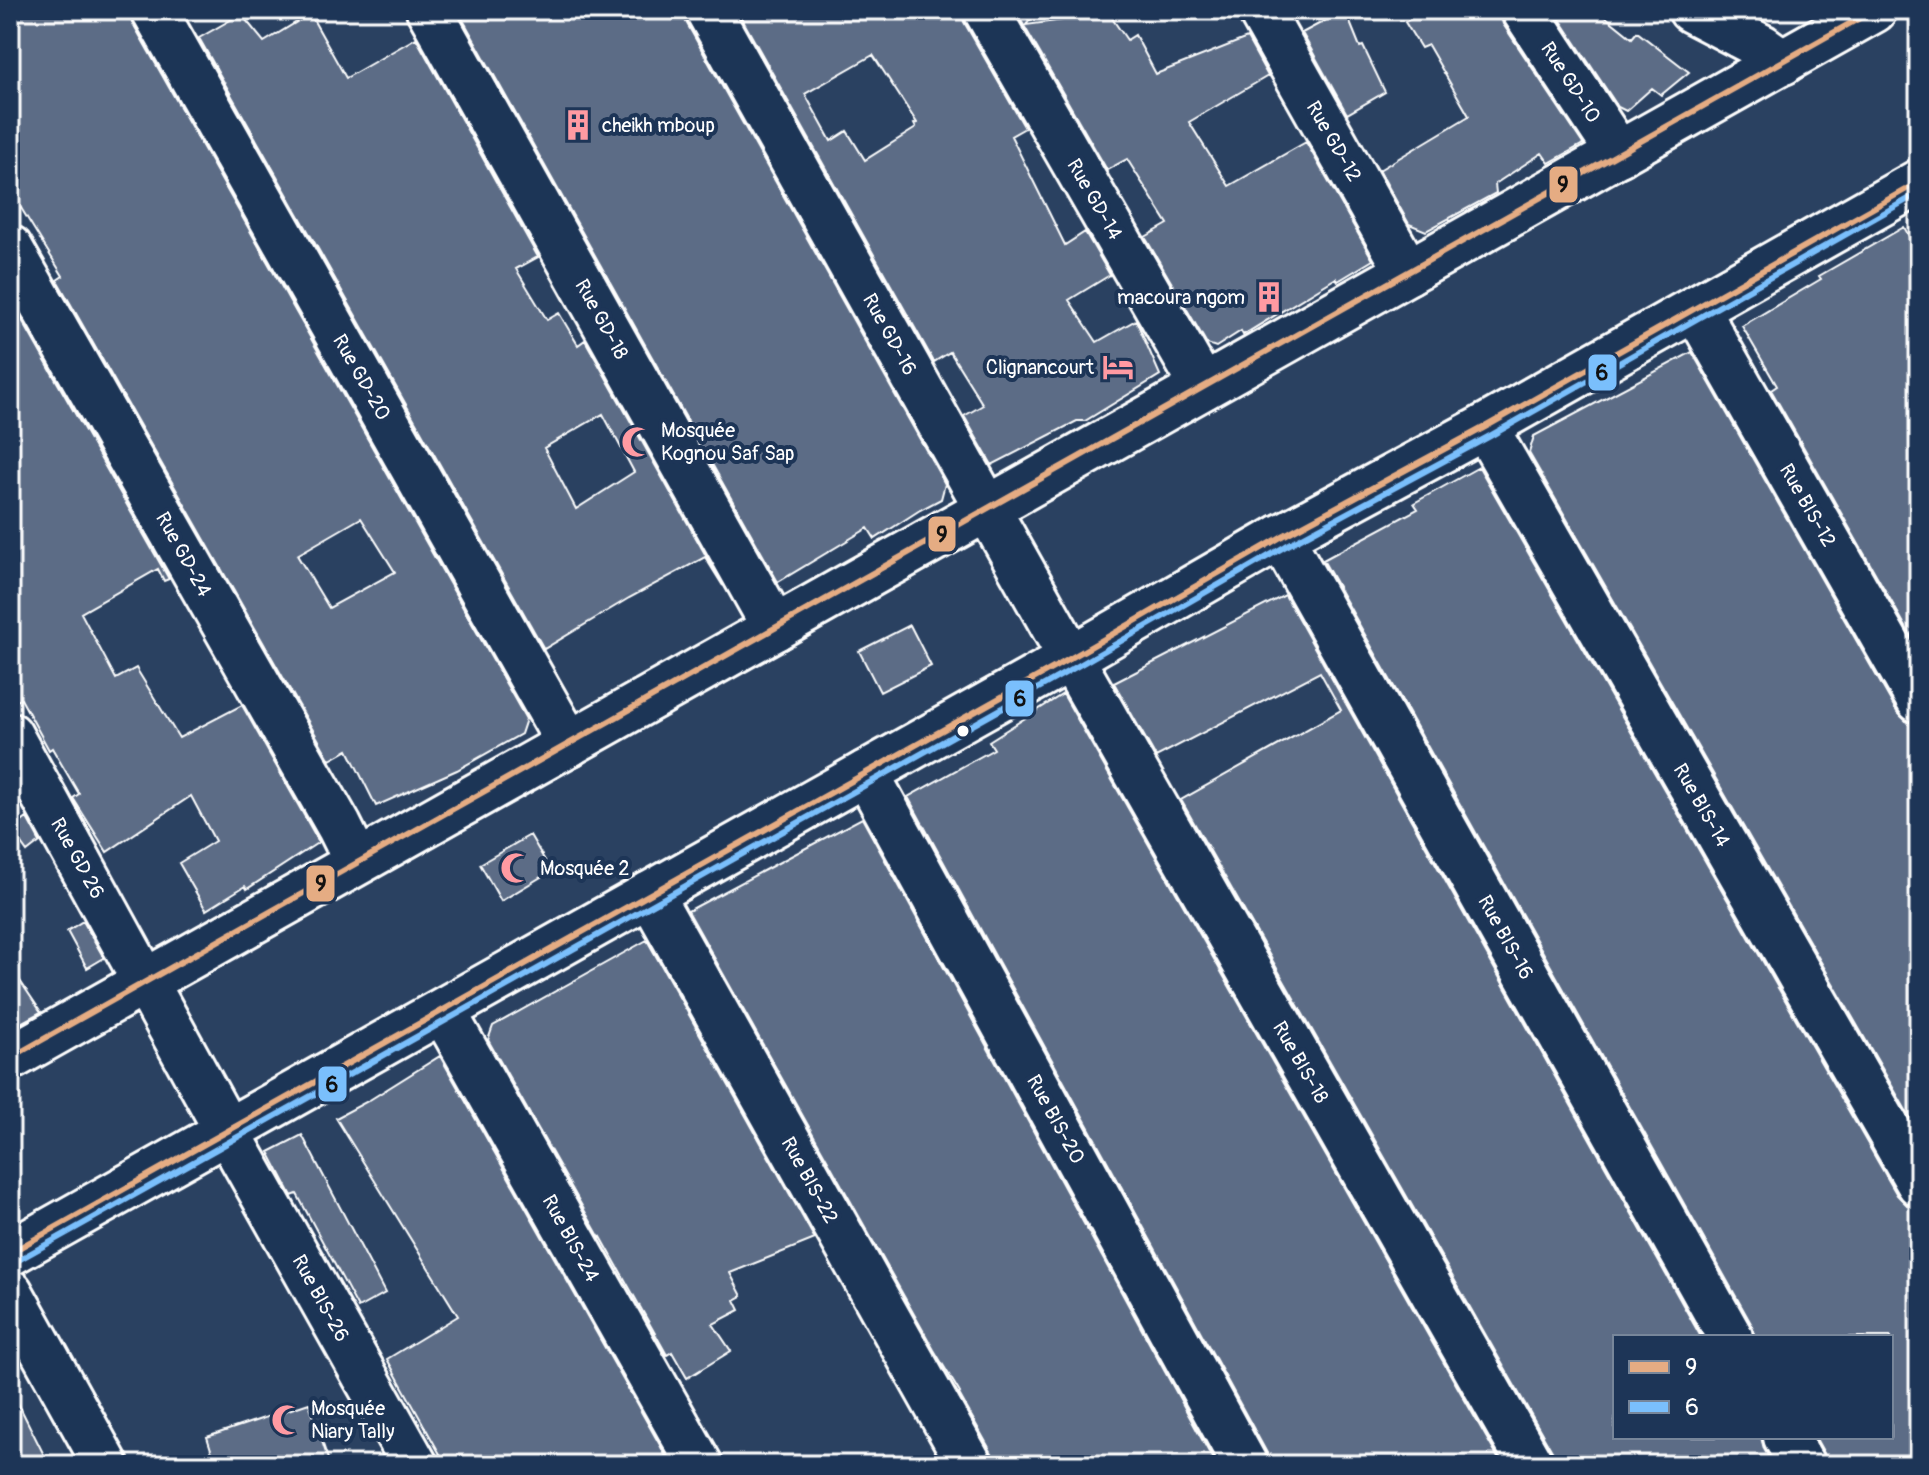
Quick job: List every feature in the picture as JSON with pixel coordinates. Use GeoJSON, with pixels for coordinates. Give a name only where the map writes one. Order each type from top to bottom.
{"type":"FeatureCollection","features":[{"type":"Feature","properties":{"kind":"street","name":"Rue GD-20"},"geometry":{"type":"LineString","coordinates":[[154,10],[569,744]]}},
{"type":"Feature","properties":{"kind":"street","name":"Rue GD-18"},"geometry":{"type":"LineString","coordinates":[[429,10],[775,628]]}},
{"type":"Feature","properties":{"kind":"street","name":"Rue GD-16"},"geometry":{"type":"LineString","coordinates":[[708,10],[1063,644]]}},
{"type":"Feature","properties":{"kind":"street","name":"Rue GD-14"},"geometry":{"type":"LineString","coordinates":[[986,10],[1203,387]]}},
{"type":"Feature","properties":{"kind":"street","name":"Rue GD-12"},"geometry":{"type":"LineString","coordinates":[[1260,10],[1408,272]]}},
{"type":"Feature","properties":{"kind":"street","name":"Rue GD-10"},"geometry":{"type":"LineString","coordinates":[[1524,10],[1619,154]]}},
{"type":"Feature","properties":{"kind":"street"},"geometry":{"type":"LineString","coordinates":[[1691,10],[1772,54]]}},
{"type":"Feature","properties":{"kind":"street"},"geometry":{"type":"LineString","coordinates":[[10,1058],[152,992],[357,862],[775,628],[992,516],[1203,387],[1619,154],[1772,54],[1874,10]]}},
{"type":"Feature","properties":{"kind":"street"},"geometry":{"type":"LineString","coordinates":[[10,1253],[220,1118],[443,1011],[866,773],[1063,644],[1281,537],[1696,309],[1915,195]]}},
{"type":"Feature","properties":{"kind":"street","name":"Rue GD-24"},"geometry":{"type":"LineString","coordinates":[[10,248],[357,862]]}},
{"type":"Feature","properties":{"kind":"street","name":"Rue BIS-12"},"geometry":{"type":"LineString","coordinates":[[1696,309],[1919,700]]}},
{"type":"Feature","properties":{"kind":"street","name":"Rue BIS-14"},"geometry":{"type":"LineString","coordinates":[[1485,427],[1919,1183]]}},
{"type":"Feature","properties":{"kind":"street","name":"Rue BIS-16"},"geometry":{"type":"LineString","coordinates":[[1281,537],[1729,1335]]}},
{"type":"Feature","properties":{"kind":"street","name":"Rue BIS-18"},"geometry":{"type":"LineString","coordinates":[[1063,644],[1531,1465]]}},
{"type":"Feature","properties":{"kind":"street","name":"Rue GD 26"},"geometry":{"type":"LineString","coordinates":[[10,735],[220,1118]]}},
{"type":"Feature","properties":{"kind":"street","name":"Rue BIS-20"},"geometry":{"type":"LineString","coordinates":[[866,773],[1245,1465]]}},
{"type":"Feature","properties":{"kind":"street","name":"Rue BIS-22"},"geometry":{"type":"LineString","coordinates":[[650,894],[970,1465]]}},
{"type":"Feature","properties":{"kind":"street","name":"Rue BIS-24"},"geometry":{"type":"LineString","coordinates":[[443,1011],[700,1465]]}},
{"type":"Feature","properties":{"kind":"street","name":"Rue BIS-26"},"geometry":{"type":"LineString","coordinates":[[220,1118],[415,1465]]}},
{"type":"Feature","properties":{"kind":"street"},"geometry":{"type":"LineString","coordinates":[[10,1292],[91,1460]]}},
{"type":"Feature","properties":{"kind":"street"},"geometry":{"type":"LineString","coordinates":[[1787,1439],[1802,1465]]}},
{"type":"Feature","properties":{"kind":"building"},"geometry":{"type":"Polygon","coordinates":[[[17,10],[129,10],[132,22],[526,719],[521,734],[457,770],[376,806],[348,750],[330,760],[57,280],[63,276],[21,208],[17,210],[10,194],[10,20],[17,10]],[[361,518],[297,555],[329,608],[395,572],[361,518]]]}},
{"type":"Feature","properties":{"kind":"building"},"geometry":{"type":"Polygon","coordinates":[[[475,10],[683,10],[686,22],[945,484],[941,499],[875,539],[868,528],[778,582],[462,18],[475,10]]]}},
{"type":"Feature","properties":{"kind":"building"},"geometry":{"type":"Polygon","coordinates":[[[737,10],[961,10],[964,22],[1025,128],[1011,136],[1065,245],[1085,232],[1110,275],[1069,300],[1097,342],[1136,320],[1160,375],[1085,421],[1077,421],[992,465],[964,416],[983,405],[950,352],[934,362],[737,10]],[[873,55],[805,94],[831,141],[847,131],[865,160],[916,128],[914,124],[917,123],[873,55]]]}},
{"type":"Feature","properties":{"kind":"building"},"geometry":{"type":"Polygon","coordinates":[[[1015,10],[1038,10],[1026,25],[1109,14],[1127,40],[1135,35],[1156,74],[1247,38],[1268,76],[1189,122],[1229,186],[1306,142],[1373,260],[1338,281],[1336,278],[1243,335],[1241,331],[1216,347],[1207,344],[1145,237],[1168,224],[1127,159],[1107,170],[1015,10]]]}},
{"type":"Feature","properties":{"kind":"building"},"geometry":{"type":"Polygon","coordinates":[[[1345,10],[1360,47],[1363,46],[1385,92],[1347,114],[1302,33],[1345,10]]]}},
{"type":"Feature","properties":{"kind":"building"},"geometry":{"type":"Polygon","coordinates":[[[1426,10],[1499,10],[1503,24],[1583,144],[1549,163],[1542,153],[1495,184],[1496,193],[1426,231],[1409,224],[1379,170],[1469,116],[1428,45],[1421,48],[1405,22],[1426,10]]]}},
{"type":"Feature","properties":{"kind":"building"},"geometry":{"type":"Polygon","coordinates":[[[1554,10],[1597,10],[1632,38],[1637,32],[1689,72],[1661,95],[1652,88],[1626,111],[1618,107],[1554,10]]]}},
{"type":"Feature","properties":{"kind":"building"},"geometry":{"type":"Polygon","coordinates":[[[241,14],[264,42],[310,14],[346,78],[416,38],[538,257],[516,269],[547,320],[559,313],[578,345],[585,340],[723,586],[705,557],[544,649],[199,38],[241,14]],[[603,414],[544,448],[576,509],[634,472],[603,414]]]}},
{"type":"Feature","properties":{"kind":"building"},"geometry":{"type":"Polygon","coordinates":[[[1904,227],[1919,254],[1919,650],[1771,390],[1777,386],[1742,326],[1821,279],[1819,276],[1904,227]]]}},
{"type":"Feature","properties":{"kind":"building"},"geometry":{"type":"Polygon","coordinates":[[[14,306],[169,579],[164,581],[158,569],[81,613],[116,679],[136,668],[179,738],[242,705],[319,842],[247,889],[245,886],[206,910],[179,863],[215,841],[191,796],[107,852],[73,798],[79,794],[52,748],[49,750],[21,699],[10,704],[10,308],[14,306]]]}},
{"type":"Feature","properties":{"kind":"building"},"geometry":{"type":"Polygon","coordinates":[[[1692,352],[1897,712],[1913,723],[1919,734],[1919,1133],[1529,453],[1534,436],[1692,352]]]}},
{"type":"Feature","properties":{"kind":"building"},"geometry":{"type":"Polygon","coordinates":[[[1479,467],[1897,1195],[1907,1205],[1919,1208],[1919,1465],[1827,1465],[1816,1439],[1893,1439],[1893,1335],[1754,1335],[1752,1325],[1323,560],[1418,509],[1414,503],[1479,467]]]}},
{"type":"Feature","properties":{"kind":"building"},"geometry":{"type":"Polygon","coordinates":[[[1285,595],[1700,1335],[1613,1335],[1613,1439],[1762,1439],[1773,1465],[1556,1465],[1553,1453],[1181,800],[1341,710],[1320,672],[1156,757],[1114,683],[1285,595]]]}},
{"type":"Feature","properties":{"kind":"building"},"geometry":{"type":"Polygon","coordinates":[[[910,625],[931,666],[880,692],[859,651],[910,625]]]}},
{"type":"Feature","properties":{"kind":"building"},"geometry":{"type":"Polygon","coordinates":[[[1063,694],[1502,1465],[1270,1465],[1267,1453],[908,797],[994,749],[989,741],[1063,694]]]}},
{"type":"Feature","properties":{"kind":"building"},"geometry":{"type":"Polygon","coordinates":[[[27,818],[40,842],[27,852],[11,830],[27,818]]]}},
{"type":"Feature","properties":{"kind":"building"},"geometry":{"type":"Polygon","coordinates":[[[862,818],[1216,1465],[995,1465],[992,1453],[960,1393],[688,911],[862,818]]]}},
{"type":"Feature","properties":{"kind":"building","name":"Mosquée 2"},"geometry":{"type":"Polygon","coordinates":[[[530,835],[551,871],[501,901],[480,864],[530,835]]]}},
{"type":"Feature","properties":{"kind":"building"},"geometry":{"type":"Polygon","coordinates":[[[83,921],[104,958],[87,968],[67,931],[83,921]]]}},
{"type":"Feature","properties":{"kind":"building"},"geometry":{"type":"Polygon","coordinates":[[[647,940],[815,1239],[730,1273],[742,1296],[735,1300],[740,1310],[713,1324],[731,1351],[687,1378],[672,1352],[667,1355],[488,1040],[493,1026],[647,940]]]}},
{"type":"Feature","properties":{"kind":"building"},"geometry":{"type":"Polygon","coordinates":[[[10,966],[41,1012],[17,1025],[10,1015],[10,966]]]}},
{"type":"Feature","properties":{"kind":"building"},"geometry":{"type":"Polygon","coordinates":[[[440,1056],[670,1465],[446,1465],[387,1359],[458,1316],[336,1118],[440,1056]]]}},
{"type":"Feature","properties":{"kind":"building"},"geometry":{"type":"Polygon","coordinates":[[[302,1135],[385,1293],[358,1308],[297,1194],[292,1196],[269,1152],[302,1135]]]}},
{"type":"Feature","properties":{"kind":"building"},"geometry":{"type":"Polygon","coordinates":[[[10,1387],[49,1465],[10,1465],[10,1387]]]}},
{"type":"Feature","properties":{"kind":"building","name":"Mosquée Niary Tally"},"geometry":{"type":"Polygon","coordinates":[[[309,1403],[330,1465],[216,1465],[207,1437],[309,1403]]]}},
{"type":"Feature","properties":{"kind":"transit line","name":"9"},"geometry":{"type":"LineString","coordinates":[[10,1058],[1874,10]]}},
{"type":"Feature","properties":{"kind":"transit line","name":"9"},"geometry":{"type":"LineString","coordinates":[[10,1253],[1281,537],[1485,427],[1919,182]]}},
{"type":"Feature","properties":{"kind":"transit line","name":"6"},"geometry":{"type":"LineString","coordinates":[[15,1262],[1919,193]]}},
{"type":"Feature","properties":{"kind":"place","name":"cheikh mboup"},"geometry":{"type":"Point","coordinates":[578,125]}},
{"type":"Feature","properties":{"kind":"place","name":"macoura ngom"},"geometry":{"type":"Point","coordinates":[1269,297]}},
{"type":"Feature","properties":{"kind":"place","name":"Clignancourt"},"geometry":{"type":"Point","coordinates":[1118,367]}},
{"type":"Feature","properties":{"kind":"place","name":"Mosquée Kognou Saf Sap"},"geometry":{"type":"Point","coordinates":[637,442]}},
{"type":"Feature","properties":{"kind":"place","name":"Mosquée 2"},"geometry":{"type":"Point","coordinates":[516,868]}},
{"type":"Feature","properties":{"kind":"place","name":"Mosquée Niary Tally"},"geometry":{"type":"Point","coordinates":[287,1420]}}]}
